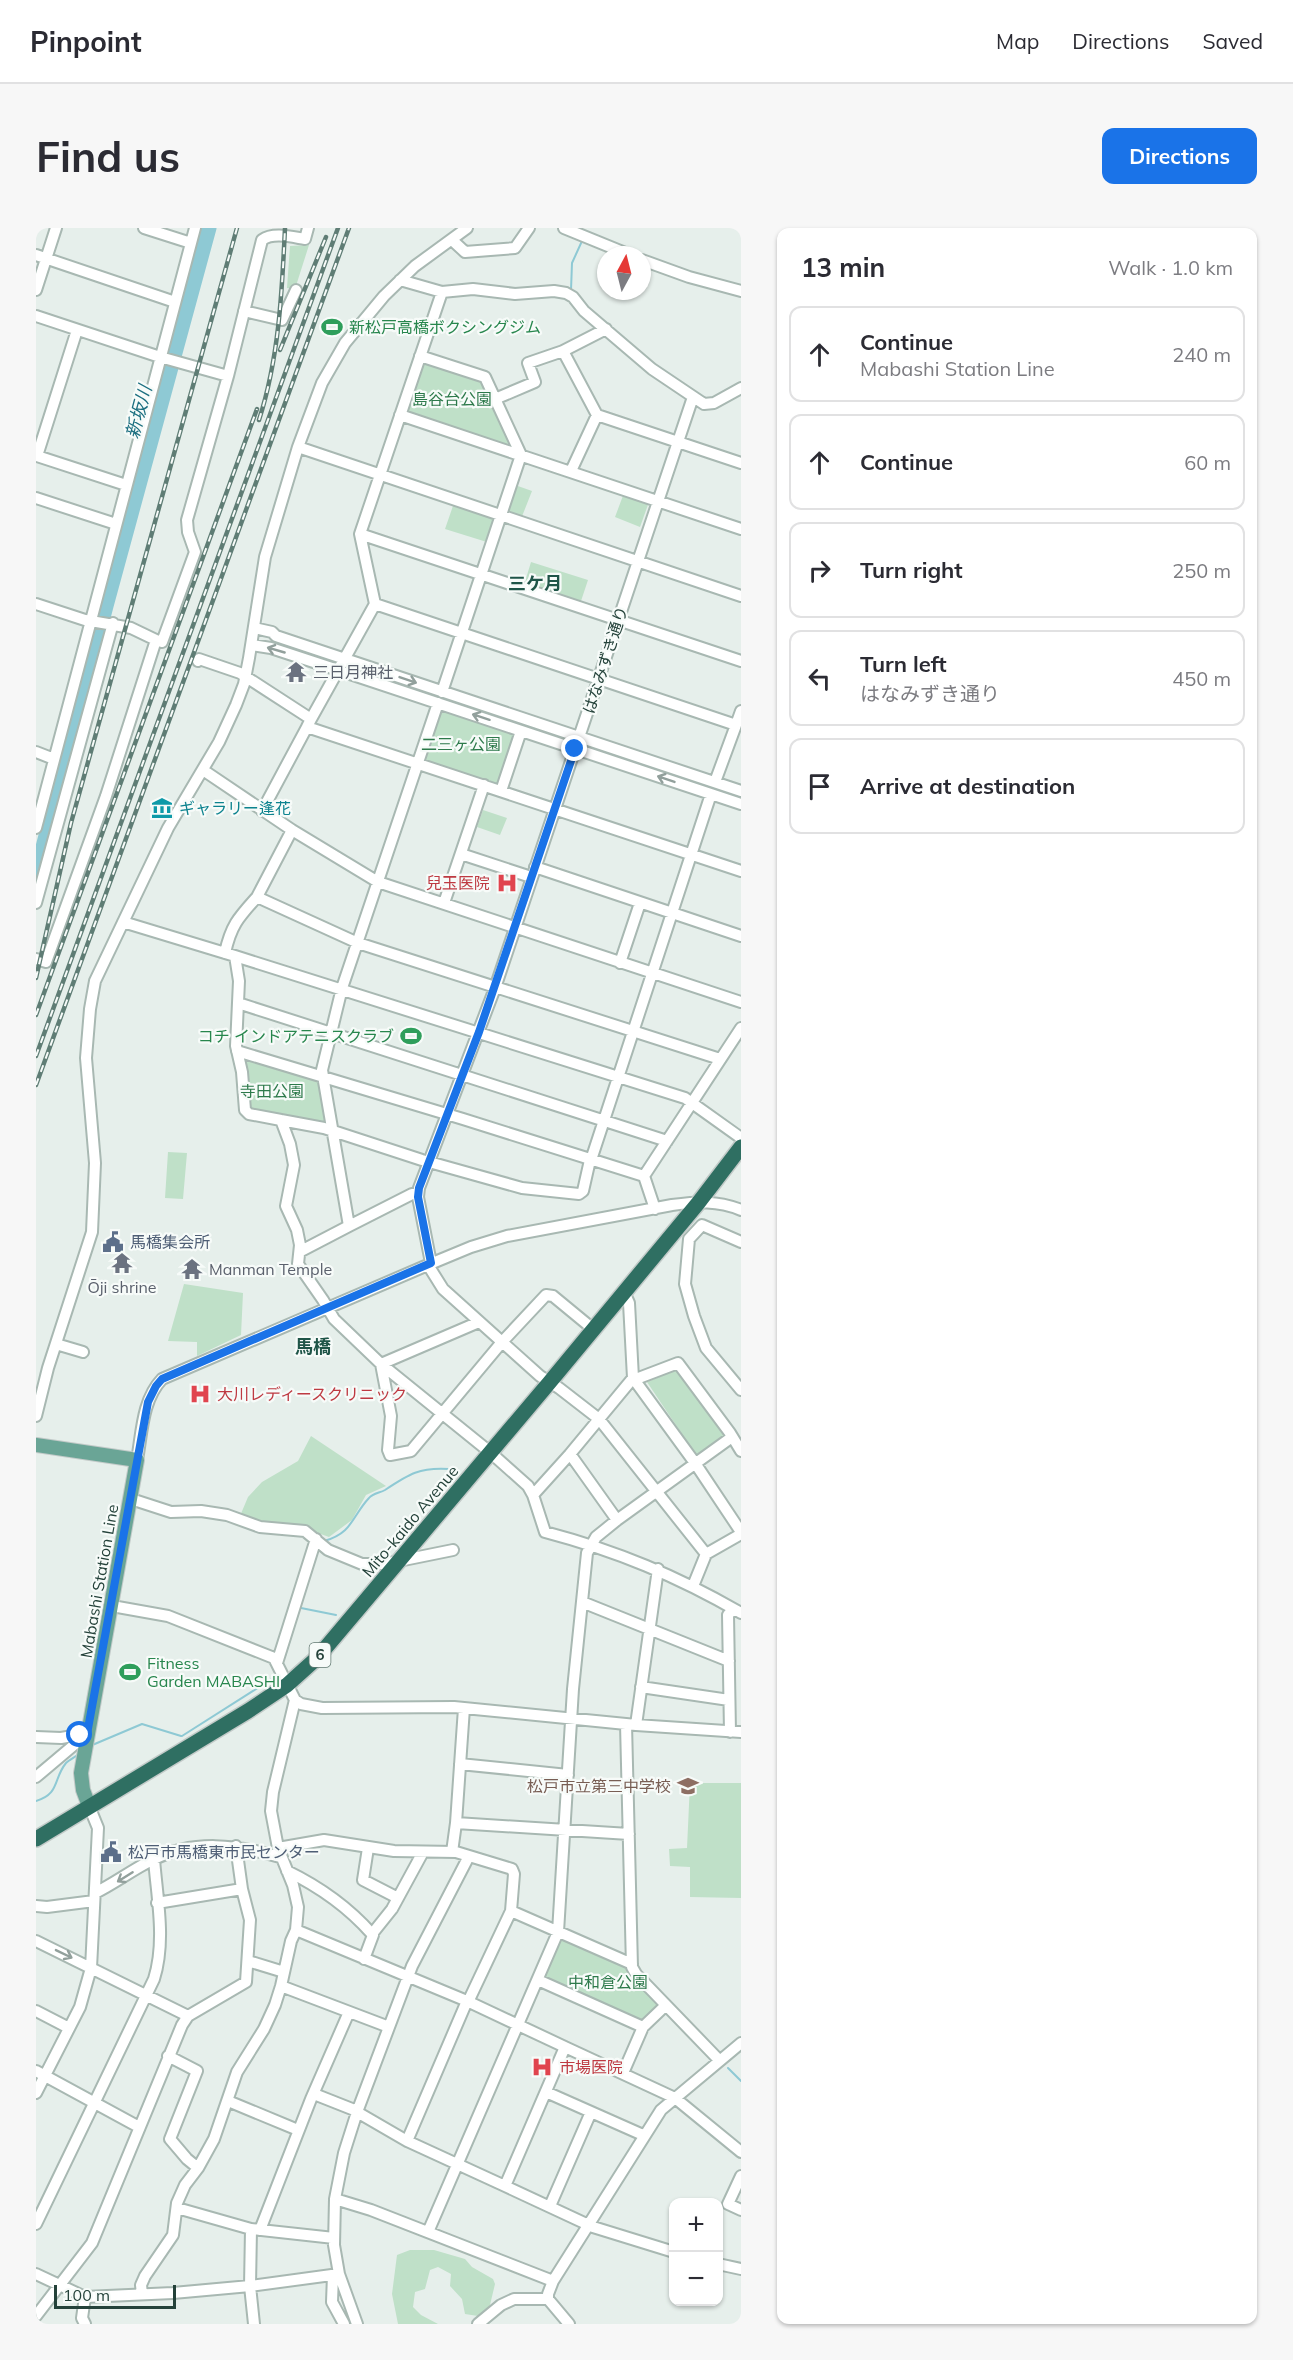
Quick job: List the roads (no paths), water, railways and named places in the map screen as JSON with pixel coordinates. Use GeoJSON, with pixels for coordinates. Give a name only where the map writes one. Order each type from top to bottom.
{"type":"FeatureCollection","features":[{"type":"Feature","properties":{"kind":"highway","name":"Mito-kaido Avenue"},"geometry":{"type":"LineString","coordinates":[[36,1839],[213,1732],[281,1672],[331,1644],[699,1202],[741,1147]]}},
{"type":"Feature","properties":{"kind":"main road"},"geometry":{"type":"LineString","coordinates":[[36,1444],[137,1461]]}},
{"type":"Feature","properties":{"kind":"main road","name":"Mabashi Station Line"},"geometry":{"type":"LineString","coordinates":[[89,1806],[81,1782],[82,1764],[137,1461]]}},
{"type":"Feature","properties":{"kind":"street"},"geometry":{"type":"LineString","coordinates":[[36,290],[41,257],[56,228]]}},
{"type":"Feature","properties":{"kind":"street"},"geometry":{"type":"LineString","coordinates":[[144,228],[191,243]]}},
{"type":"Feature","properties":{"kind":"street"},"geometry":{"type":"LineString","coordinates":[[36,828],[195,228]]}},
{"type":"Feature","properties":{"kind":"street"},"geometry":{"type":"LineString","coordinates":[[36,604],[91,621],[113,623],[131,628],[162,642],[195,552],[188,532],[187,520],[228,376],[262,240],[267,236],[305,239],[309,228]]}},
{"type":"Feature","properties":{"kind":"street"},"geometry":{"type":"LineString","coordinates":[[452,240],[465,252],[515,248],[529,228]]}},
{"type":"Feature","properties":{"kind":"street"},"geometry":{"type":"LineString","coordinates":[[564,228],[608,246]]}},
{"type":"Feature","properties":{"kind":"street"},"geometry":{"type":"LineString","coordinates":[[36,1416],[93,1226],[95,1163],[86,1058],[91,996],[95,981],[168,828],[230,720],[246,676],[265,556],[315,398],[336,358],[362,320],[400,280],[463,229]]}},
{"type":"Feature","properties":{"kind":"street"},"geometry":{"type":"LineString","coordinates":[[41,257],[176,302]]}},
{"type":"Feature","properties":{"kind":"street"},"geometry":{"type":"LineString","coordinates":[[651,263],[689,277],[741,291]]}},
{"type":"Feature","properties":{"kind":"street"},"geometry":{"type":"LineString","coordinates":[[400,280],[442,292],[473,289],[514,294],[554,291],[566,293],[652,369],[704,404],[710,404],[741,388]]}},
{"type":"Feature","properties":{"kind":"street"},"geometry":{"type":"LineString","coordinates":[[244,311],[282,320],[296,290]]}},
{"type":"Feature","properties":{"kind":"street"},"geometry":{"type":"LineString","coordinates":[[262,811],[375,604],[360,534],[442,292]]}},
{"type":"Feature","properties":{"kind":"street"},"geometry":{"type":"LineString","coordinates":[[36,316],[160,357],[228,376]]}},
{"type":"Feature","properties":{"kind":"street"},"geometry":{"type":"LineString","coordinates":[[495,399],[535,382],[528,363],[563,351],[606,329]]}},
{"type":"Feature","properties":{"kind":"street"},"geometry":{"type":"LineString","coordinates":[[77,330],[39,438],[37,456],[126,485]]}},
{"type":"Feature","properties":{"kind":"street"},"geometry":{"type":"LineString","coordinates":[[563,351],[597,415],[741,463]]}},
{"type":"Feature","properties":{"kind":"street"},"geometry":{"type":"LineString","coordinates":[[420,356],[485,377],[521,455],[442,692]]}},
{"type":"Feature","properties":{"kind":"street","name":"はなみずき通り"},"geometry":{"type":"LineString","coordinates":[[693,397],[495,988],[418,1194],[430,1264],[428,1265],[443,1289],[549,1383],[599,1419],[706,1554]]}},
{"type":"Feature","properties":{"kind":"street"},"geometry":{"type":"LineString","coordinates":[[400,415],[741,529]]}},
{"type":"Feature","properties":{"kind":"street"},"geometry":{"type":"LineString","coordinates":[[571,471],[597,415]]}},
{"type":"Feature","properties":{"kind":"street"},"geometry":{"type":"LineString","coordinates":[[298,447],[741,596]]}},
{"type":"Feature","properties":{"kind":"street"},"geometry":{"type":"LineString","coordinates":[[36,498],[116,524]]}},
{"type":"Feature","properties":{"kind":"street"},"geometry":{"type":"LineString","coordinates":[[360,534],[741,661]]}},
{"type":"Feature","properties":{"kind":"street"},"geometry":{"type":"LineString","coordinates":[[375,604],[736,725]]}},
{"type":"Feature","properties":{"kind":"street"},"geometry":{"type":"LineString","coordinates":[[36,903],[113,623]]}},
{"type":"Feature","properties":{"kind":"street"},"geometry":{"type":"LineString","coordinates":[[254,628],[272,632],[276,636],[741,791]]}},
{"type":"Feature","properties":{"kind":"street"},"geometry":{"type":"LineString","coordinates":[[36,958],[46,962],[106,796],[156,639]]}},
{"type":"Feature","properties":{"kind":"street"},"geometry":{"type":"LineString","coordinates":[[252,645],[271,648],[741,804]]}},
{"type":"Feature","properties":{"kind":"street"},"geometry":{"type":"LineString","coordinates":[[198,661],[199,659],[246,676],[309,723],[418,763],[741,871]]}},
{"type":"Feature","properties":{"kind":"street"},"geometry":{"type":"LineString","coordinates":[[349,1226],[322,1077],[342,988],[438,703]]}},
{"type":"Feature","properties":{"kind":"street"},"geometry":{"type":"LineString","coordinates":[[292,830],[257,897],[235,921],[229,933],[230,954],[239,981],[237,1051],[246,1112],[332,1131],[429,1162],[522,1188],[579,1194],[583,1191],[603,1120],[690,854],[741,711]]}},
{"type":"Feature","properties":{"kind":"street"},"geometry":{"type":"LineString","coordinates":[[501,791],[521,731]]}},
{"type":"Feature","properties":{"kind":"street"},"geometry":{"type":"LineString","coordinates":[[36,752],[54,759]]}},
{"type":"Feature","properties":{"kind":"street"},"geometry":{"type":"LineString","coordinates":[[203,770],[262,811],[378,882],[741,1002]]}},
{"type":"Feature","properties":{"kind":"street"},"geometry":{"type":"LineString","coordinates":[[711,794],[715,782]]}},
{"type":"Feature","properties":{"kind":"street"},"geometry":{"type":"LineString","coordinates":[[444,903],[484,785]]}},
{"type":"Feature","properties":{"kind":"street"},"geometry":{"type":"LineString","coordinates":[[461,854],[640,903],[741,936]]}},
{"type":"Feature","properties":{"kind":"street"},"geometry":{"type":"LineString","coordinates":[[257,897],[358,943],[720,1059]]}},
{"type":"Feature","properties":{"kind":"street"},"geometry":{"type":"LineString","coordinates":[[620,963],[640,903]]}},
{"type":"Feature","properties":{"kind":"street"},"geometry":{"type":"LineString","coordinates":[[123,922],[342,988],[685,1098],[741,1138]]}},
{"type":"Feature","properties":{"kind":"street"},"geometry":{"type":"LineString","coordinates":[[238,1004],[667,1141]]}},
{"type":"Feature","properties":{"kind":"street"},"geometry":{"type":"LineString","coordinates":[[644,1176],[741,1028]]}},
{"type":"Feature","properties":{"kind":"street"},"geometry":{"type":"LineString","coordinates":[[237,1051],[644,1176]]}},
{"type":"Feature","properties":{"kind":"street"},"geometry":{"type":"LineString","coordinates":[[281,1120],[290,1144],[294,1166],[286,1206],[297,1230],[301,1251],[298,1264],[334,1319],[381,1364],[528,1486],[545,1532],[591,1544],[658,1569],[737,1611]]}},
{"type":"Feature","properties":{"kind":"street"},"geometry":{"type":"LineString","coordinates":[[644,1176],[655,1209]]}},
{"type":"Feature","properties":{"kind":"street"},"geometry":{"type":"LineString","coordinates":[[301,1251],[412,1194],[418,1194]]}},
{"type":"Feature","properties":{"kind":"street"},"geometry":{"type":"LineString","coordinates":[[137,1461],[148,1402],[162,1379],[430,1264],[471,1247],[507,1236],[655,1209],[699,1202],[719,1202],[741,1210]]}},
{"type":"Feature","properties":{"kind":"street"},"geometry":{"type":"LineString","coordinates":[[741,1242],[702,1225],[689,1239],[685,1284],[706,1348],[741,1390]]}},
{"type":"Feature","properties":{"kind":"street"},"geometry":{"type":"LineString","coordinates":[[624,1292],[629,1303],[635,1379],[741,1533],[706,1554],[706,1559],[693,1586]]}},
{"type":"Feature","properties":{"kind":"street"},"geometry":{"type":"LineString","coordinates":[[381,1364],[391,1416],[388,1450],[390,1455],[411,1451],[502,1342],[546,1295],[552,1296],[593,1329]]}},
{"type":"Feature","properties":{"kind":"street"},"geometry":{"type":"LineString","coordinates":[[381,1364],[479,1322]]}},
{"type":"Feature","properties":{"kind":"street"},"geometry":{"type":"LineString","coordinates":[[56,1344],[82,1352]]}},
{"type":"Feature","properties":{"kind":"street"},"geometry":{"type":"LineString","coordinates":[[533,1495],[635,1379],[678,1364],[741,1451]]}},
{"type":"Feature","properties":{"kind":"street"},"geometry":{"type":"LineString","coordinates":[[428,2232],[558,1932],[572,1719],[587,1552],[596,1537],[617,1520],[732,1437]]}},
{"type":"Feature","properties":{"kind":"street"},"geometry":{"type":"LineString","coordinates":[[570,1454],[617,1520]]}},
{"type":"Feature","properties":{"kind":"street"},"geometry":{"type":"LineString","coordinates":[[131,1499],[171,1512],[201,1511],[227,1515],[260,1527],[305,1531],[328,1550],[363,1564],[384,1564],[453,1550]]}},
{"type":"Feature","properties":{"kind":"street"},"geometry":{"type":"LineString","coordinates":[[281,1672],[319,1542]]}},
{"type":"Feature","properties":{"kind":"street"},"geometry":{"type":"LineString","coordinates":[[658,1569],[641,1687],[631,1725],[629,1834],[632,1964],[636,1974],[719,2060]]}},
{"type":"Feature","properties":{"kind":"street"},"geometry":{"type":"LineString","coordinates":[[582,1602],[729,1661]]}},
{"type":"Feature","properties":{"kind":"street"},"geometry":{"type":"LineString","coordinates":[[111,1606],[168,1616],[274,1658],[295,1700],[300,1704],[322,1708],[464,1708],[631,1725],[735,1732],[729,1700],[728,1615],[737,1611]]}},
{"type":"Feature","properties":{"kind":"street"},"geometry":{"type":"LineString","coordinates":[[641,1687],[729,1700]]}},
{"type":"Feature","properties":{"kind":"street"},"geometry":{"type":"LineString","coordinates":[[142,2294],[141,2285],[173,2235],[177,2208],[185,2185],[198,2168],[214,2139],[237,2072],[264,2029],[281,1986],[291,1941],[296,1930],[298,1907],[279,1852],[272,1821],[272,1805],[295,1700]]}},
{"type":"Feature","properties":{"kind":"street"},"geometry":{"type":"LineString","coordinates":[[452,1852],[464,1708]]}},
{"type":"Feature","properties":{"kind":"street"},"geometry":{"type":"LineString","coordinates":[[36,1737],[86,1739]]}},
{"type":"Feature","properties":{"kind":"street"},"geometry":{"type":"LineString","coordinates":[[36,1777],[86,1739]]}},
{"type":"Feature","properties":{"kind":"street"},"geometry":{"type":"LineString","coordinates":[[460,1764],[568,1775]]}},
{"type":"Feature","properties":{"kind":"street"},"geometry":{"type":"LineString","coordinates":[[36,2093],[40,2074],[69,2028],[84,1996],[91,1968],[98,1828],[89,1806]]}},
{"type":"Feature","properties":{"kind":"street"},"geometry":{"type":"LineString","coordinates":[[456,1823],[629,1834]]}},
{"type":"Feature","properties":{"kind":"street"},"geometry":{"type":"LineString","coordinates":[[38,1909],[95,1897],[154,1859],[195,1848],[220,1845],[279,1852],[324,1840],[368,1848],[452,1852],[512,1869],[514,1874],[511,1911],[467,2002],[407,2141]]}},
{"type":"Feature","properties":{"kind":"street"},"geometry":{"type":"LineString","coordinates":[[36,2316],[92,2243],[182,2025],[188,2016],[246,1982],[250,1920],[242,1889],[236,1846]]}},
{"type":"Feature","properties":{"kind":"street"},"geometry":{"type":"LineString","coordinates":[[368,1848],[363,1880],[398,1898]]}},
{"type":"Feature","properties":{"kind":"street"},"geometry":{"type":"LineString","coordinates":[[364,1959],[372,1934],[392,1909],[423,1852]]}},
{"type":"Feature","properties":{"kind":"street"},"geometry":{"type":"LineString","coordinates":[[344,2324],[332,2302],[336,2274],[335,2199],[344,2153],[408,1977],[469,1856]]}},
{"type":"Feature","properties":{"kind":"street"},"geometry":{"type":"LineString","coordinates":[[36,2224],[147,1996],[159,1964],[160,1946],[154,1859]]}},
{"type":"Feature","properties":{"kind":"street"},"geometry":{"type":"LineString","coordinates":[[287,1871],[304,1879],[333,1900],[372,1934]]}},
{"type":"Feature","properties":{"kind":"street"},"geometry":{"type":"LineString","coordinates":[[157,1903],[242,1889]]}},
{"type":"Feature","properties":{"kind":"street"},"geometry":{"type":"LineString","coordinates":[[511,1911],[632,1964]]}},
{"type":"Feature","properties":{"kind":"street"},"geometry":{"type":"LineString","coordinates":[[296,1930],[467,2002],[675,2098],[741,2152]]}},
{"type":"Feature","properties":{"kind":"street"},"geometry":{"type":"LineString","coordinates":[[36,1941],[188,2016]]}},
{"type":"Feature","properties":{"kind":"street"},"geometry":{"type":"LineString","coordinates":[[248,1960],[284,1972]]}},
{"type":"Feature","properties":{"kind":"street"},"geometry":{"type":"LineString","coordinates":[[538,1980],[643,2027]]}},
{"type":"Feature","properties":{"kind":"street"},"geometry":{"type":"LineString","coordinates":[[281,1986],[389,2027]]}},
{"type":"Feature","properties":{"kind":"street"},"geometry":{"type":"LineString","coordinates":[[623,2073],[643,2027],[666,2005]]}},
{"type":"Feature","properties":{"kind":"street"},"geometry":{"type":"LineString","coordinates":[[36,2012],[69,2028]]}},
{"type":"Feature","properties":{"kind":"street"},"geometry":{"type":"LineString","coordinates":[[254,2324],[250,2286],[256,2229],[349,2012]]}},
{"type":"Feature","properties":{"kind":"street"},"geometry":{"type":"LineString","coordinates":[[569,2324],[548,2300],[553,2281],[661,2110],[741,2043]]}},
{"type":"Feature","properties":{"kind":"street"},"geometry":{"type":"LineString","coordinates":[[505,2186],[565,2047]]}},
{"type":"Feature","properties":{"kind":"street"},"geometry":{"type":"LineString","coordinates":[[168,2056],[197,2071],[170,2139],[198,2168]]}},
{"type":"Feature","properties":{"kind":"street"},"geometry":{"type":"LineString","coordinates":[[40,2074],[139,2127]]}},
{"type":"Feature","properties":{"kind":"street"},"geometry":{"type":"LineString","coordinates":[[546,2092],[644,2135]]}},
{"type":"Feature","properties":{"kind":"street"},"geometry":{"type":"LineString","coordinates":[[314,2094],[357,2112],[407,2141],[457,2165],[588,2224],[669,2250]]}},
{"type":"Feature","properties":{"kind":"street"},"geometry":{"type":"LineString","coordinates":[[228,2101],[298,2130]]}},
{"type":"Feature","properties":{"kind":"street"},"geometry":{"type":"LineString","coordinates":[[550,2206],[591,2112]]}},
{"type":"Feature","properties":{"kind":"street"},"geometry":{"type":"LineString","coordinates":[[741,2176],[728,2204],[741,2210]]}},
{"type":"Feature","properties":{"kind":"street"},"geometry":{"type":"LineString","coordinates":[[335,2199],[428,2232],[553,2281]]}},
{"type":"Feature","properties":{"kind":"street"},"geometry":{"type":"LineString","coordinates":[[177,2208],[256,2229],[334,2238]]}},
{"type":"Feature","properties":{"kind":"street"},"geometry":{"type":"LineString","coordinates":[[723,2265],[741,2269]]}},
{"type":"Feature","properties":{"kind":"street"},"geometry":{"type":"LineString","coordinates":[[36,2274],[85,2297],[250,2286],[336,2274]]}},
{"type":"Feature","properties":{"kind":"street"},"geometry":{"type":"LineString","coordinates":[[336,2274],[357,2324]]}},
{"type":"Feature","properties":{"kind":"street"},"geometry":{"type":"LineString","coordinates":[[85,2297],[82,2318],[85,2324]]}},
{"type":"Feature","properties":{"kind":"street"},"geometry":{"type":"LineString","coordinates":[[478,2324],[501,2305],[514,2299],[548,2300]]}},
{"type":"Feature","properties":{"kind":"waterway","name":"新坂川"},"geometry":{"type":"LineString","coordinates":[[36,874],[209,228]]}},
{"type":"Feature","properties":{"kind":"waterway"},"geometry":{"type":"LineString","coordinates":[[571,290],[572,263],[582,241]]}},
{"type":"Feature","properties":{"kind":"waterway"},"geometry":{"type":"LineString","coordinates":[[324,1541],[334,1538],[346,1529],[372,1495],[415,1473],[430,1469],[449,1469]]}},
{"type":"Feature","properties":{"kind":"waterway"},"geometry":{"type":"LineString","coordinates":[[285,1656],[308,1581]]}},
{"type":"Feature","properties":{"kind":"waterway"},"geometry":{"type":"LineString","coordinates":[[301,1608],[336,1615]]}},
{"type":"Feature","properties":{"kind":"waterway"},"geometry":{"type":"LineString","coordinates":[[182,1736],[278,1675]]}},
{"type":"Feature","properties":{"kind":"waterway"},"geometry":{"type":"LineString","coordinates":[[90,1746],[142,1724],[181,1736]]}},
{"type":"Feature","properties":{"kind":"waterway"},"geometry":{"type":"LineString","coordinates":[[36,1801],[44,1798],[53,1790],[66,1763],[79,1754]]}},
{"type":"Feature","properties":{"kind":"waterway"},"geometry":{"type":"LineString","coordinates":[[728,2068],[741,2081]]}},
{"type":"Feature","properties":{"kind":"railway"},"geometry":{"type":"LineString","coordinates":[[36,978],[71,823],[237,228]]}},
{"type":"Feature","properties":{"kind":"railway"},"geometry":{"type":"LineString","coordinates":[[259,420],[275,349],[281,301],[285,228]]}},
{"type":"Feature","properties":{"kind":"railway"},"geometry":{"type":"LineString","coordinates":[[36,1056],[338,228]]}},
{"type":"Feature","properties":{"kind":"railway"},"geometry":{"type":"LineString","coordinates":[[36,1085],[349,228]]}},
{"type":"Feature","properties":{"kind":"railway"},"geometry":{"type":"LineString","coordinates":[[280,350],[326,237]]}},
{"type":"Feature","properties":{"kind":"railway"},"geometry":{"type":"LineString","coordinates":[[36,1015],[257,409]]}},
{"type":"Feature","properties":{"kind":"place","name":"新松戸高橋ボクシングジム"},"geometry":{"type":"Point","coordinates":[332,327]}},
{"type":"Feature","properties":{"kind":"place","name":"三日月神社"},"geometry":{"type":"Point","coordinates":[296,672]}},
{"type":"Feature","properties":{"kind":"place","name":"ギャラリー逢花"},"geometry":{"type":"Point","coordinates":[162,808]}},
{"type":"Feature","properties":{"kind":"place","name":"兒玉医院"},"geometry":{"type":"Point","coordinates":[507,883]}},
{"type":"Feature","properties":{"kind":"place","name":"コチ インドアテニスクラブ"},"geometry":{"type":"Point","coordinates":[411,1036]}},
{"type":"Feature","properties":{"kind":"place","name":"馬橋集会所"},"geometry":{"type":"Point","coordinates":[113,1242]}},
{"type":"Feature","properties":{"kind":"place","name":"Ōji shrine"},"geometry":{"type":"Point","coordinates":[122,1263]}},
{"type":"Feature","properties":{"kind":"place","name":"Manman Temple"},"geometry":{"type":"Point","coordinates":[192,1269]}},
{"type":"Feature","properties":{"kind":"place","name":"大川レディースクリニック"},"geometry":{"type":"Point","coordinates":[200,1394]}},
{"type":"Feature","properties":{"kind":"place","name":"Fitness Garden MABASHI"},"geometry":{"type":"Point","coordinates":[130,1672]}},
{"type":"Feature","properties":{"kind":"place","name":"松戸市立第三中学校"},"geometry":{"type":"Point","coordinates":[688,1786]}},
{"type":"Feature","properties":{"kind":"place","name":"松戸市馬橋東市民センター"},"geometry":{"type":"Point","coordinates":[111,1852]}},
{"type":"Feature","properties":{"kind":"place","name":"市場医院"},"geometry":{"type":"Point","coordinates":[542,2067]}},
{"type":"Feature","properties":{"kind":"district","name":"三ケ月"},"geometry":{"type":"Point","coordinates":[535,584]}},
{"type":"Feature","properties":{"kind":"district","name":"馬橋"},"geometry":{"type":"Point","coordinates":[313,1347]}},
{"type":"Feature","properties":{"kind":"park label","name":"島谷台公園"},"geometry":{"type":"Point","coordinates":[452,399]}},
{"type":"Feature","properties":{"kind":"park label","name":"二三ヶ公園"},"geometry":{"type":"Point","coordinates":[461,744]}},
{"type":"Feature","properties":{"kind":"park label","name":"寺田公園"},"geometry":{"type":"Point","coordinates":[272,1091]}},
{"type":"Feature","properties":{"kind":"park label","name":"中和倉公園"},"geometry":{"type":"Point","coordinates":[608,1982]}}]}
